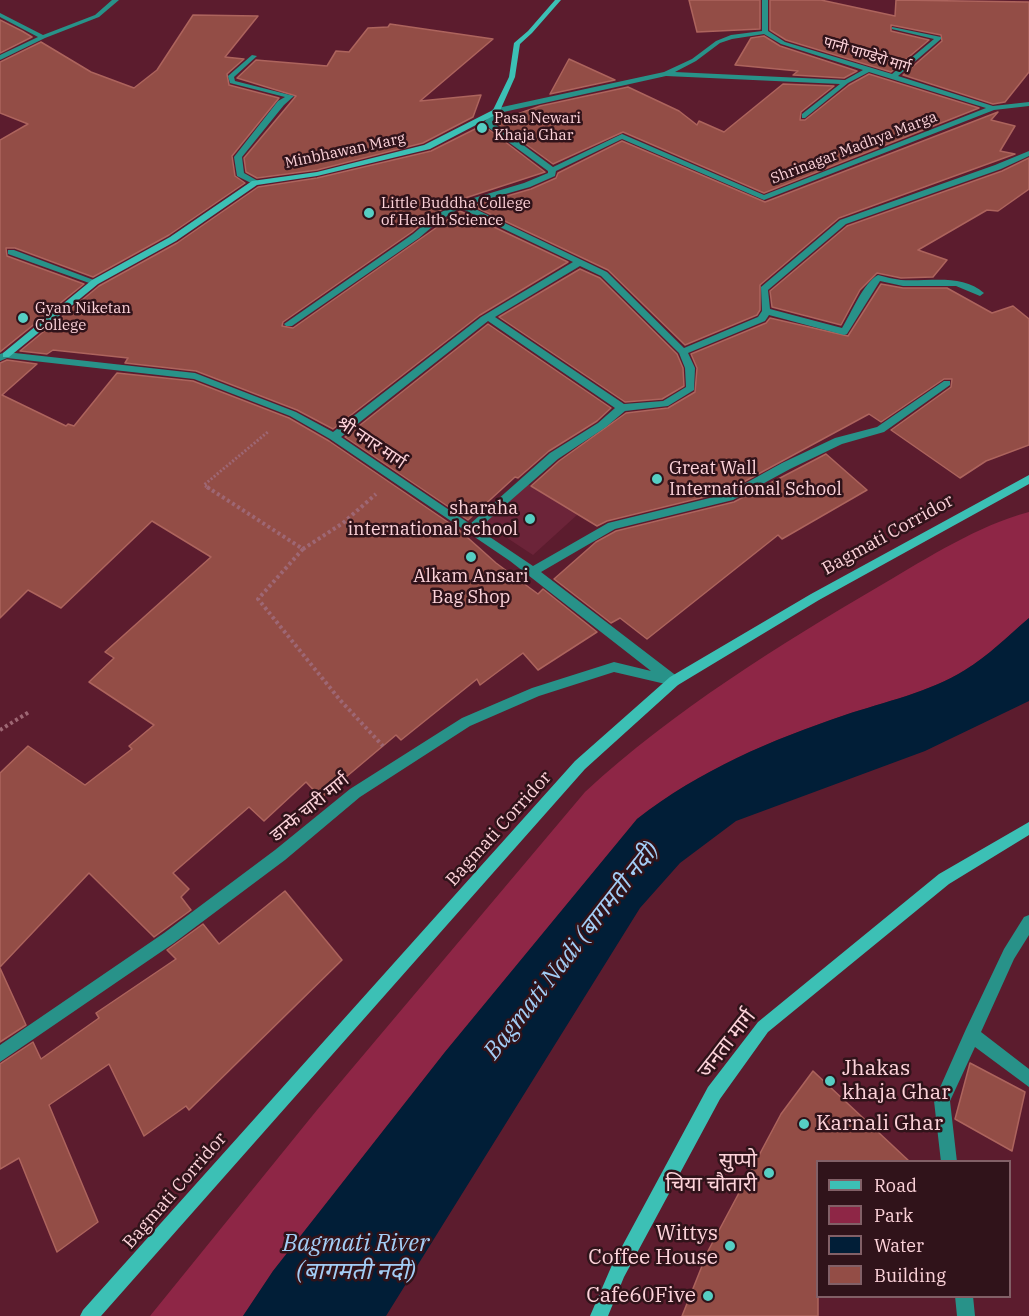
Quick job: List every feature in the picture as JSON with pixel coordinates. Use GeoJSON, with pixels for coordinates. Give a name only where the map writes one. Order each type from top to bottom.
{"type":"FeatureCollection","features":[{"type":"Feature","properties":{"kind":"main road"},"geometry":{"type":"LineString","coordinates":[[496,111],[512,77],[517,43],[530,32],[558,0]]}},
{"type":"Feature","properties":{"kind":"main road","name":"Minbhawan Marg"},"geometry":{"type":"LineString","coordinates":[[3,357],[94,282],[173,239],[255,183],[317,174],[427,147],[496,111]]}},
{"type":"Feature","properties":{"kind":"main road","name":"Bagmati Corridor"},"geometry":{"type":"LineString","coordinates":[[89,1316],[580,765],[674,681],[825,591],[1029,480]]}},
{"type":"Feature","properties":{"kind":"main road","name":"जनता मार्ग"},"geometry":{"type":"LineString","coordinates":[[599,1316],[618,1272],[714,1093],[763,1027],[944,879],[1029,828]]}},
{"type":"Feature","properties":{"kind":"street"},"geometry":{"type":"LineString","coordinates":[[0,58],[89,20],[116,0]]}},
{"type":"Feature","properties":{"kind":"street"},"geometry":{"type":"LineString","coordinates":[[666,75],[694,60],[718,42],[731,37],[765,32],[765,0]]}},
{"type":"Feature","properties":{"kind":"street"},"geometry":{"type":"LineString","coordinates":[[0,15],[43,38]]}},
{"type":"Feature","properties":{"kind":"street"},"geometry":{"type":"LineString","coordinates":[[892,77],[939,38],[894,28]]}},
{"type":"Feature","properties":{"kind":"street","name":"पानी पाण्डेरो मार्ग"},"geometry":{"type":"LineString","coordinates":[[765,32],[783,43],[993,108]]}},
{"type":"Feature","properties":{"kind":"street"},"geometry":{"type":"LineString","coordinates":[[254,56],[230,77],[232,82],[290,96],[281,103],[238,157],[240,174],[255,183]]}},
{"type":"Feature","properties":{"kind":"street"},"geometry":{"type":"LineString","coordinates":[[805,116],[846,82],[869,69]]}},
{"type":"Feature","properties":{"kind":"street"},"geometry":{"type":"LineString","coordinates":[[552,170],[488,123],[496,111],[666,75],[846,82]]}},
{"type":"Feature","properties":{"kind":"street","name":"Shrinagar Madhya Marga"},"geometry":{"type":"LineString","coordinates":[[289,324],[416,236],[436,219],[460,205],[527,185],[552,174],[552,170],[622,136],[764,198],[993,108],[1028,106]]}},
{"type":"Feature","properties":{"kind":"street"},"geometry":{"type":"LineString","coordinates":[[683,352],[762,319],[766,311],[764,289],[843,222],[998,167],[1029,153]]}},
{"type":"Feature","properties":{"kind":"street"},"geometry":{"type":"LineString","coordinates":[[460,205],[604,274],[683,352],[690,368],[691,387],[665,404],[622,408],[603,425],[554,456],[471,529]]}},
{"type":"Feature","properties":{"kind":"street"},"geometry":{"type":"LineString","coordinates":[[11,252],[94,282]]}},
{"type":"Feature","properties":{"kind":"street"},"geometry":{"type":"LineString","coordinates":[[334,437],[489,317],[580,261]]}},
{"type":"Feature","properties":{"kind":"street"},"geometry":{"type":"LineString","coordinates":[[766,311],[844,332],[862,305],[872,282],[878,278],[889,282],[896,280],[923,284],[930,282],[969,285],[980,293]]}},
{"type":"Feature","properties":{"kind":"street"},"geometry":{"type":"LineString","coordinates":[[489,317],[622,408]]}},
{"type":"Feature","properties":{"kind":"street","name":"श्री नगर मार्ग"},"geometry":{"type":"LineString","coordinates":[[3,357],[195,376],[293,414],[334,437],[471,529],[532,572],[674,681]]}},
{"type":"Feature","properties":{"kind":"street"},"geometry":{"type":"LineString","coordinates":[[532,572],[612,526],[729,497],[839,441],[880,430],[947,383]]}},
{"type":"Feature","properties":{"kind":"street","name":"डान्फे चारी मार्ग"},"geometry":{"type":"LineString","coordinates":[[0,1054],[169,938],[280,855],[355,794],[466,722],[575,677],[614,667],[674,681]]}},
{"type":"Feature","properties":{"kind":"street"},"geometry":{"type":"LineString","coordinates":[[949,1160],[942,1101],[1009,954],[1029,922]]}},
{"type":"Feature","properties":{"kind":"street"},"geometry":{"type":"LineString","coordinates":[[971,1034],[1029,1079]]}},
{"type":"Feature","properties":{"kind":"street"},"geometry":{"type":"LineString","coordinates":[[964,1298],[966,1316]]}},
{"type":"Feature","properties":{"kind":"path"},"geometry":{"type":"LineString","coordinates":[[293,414],[242,451],[204,485],[303,549]]}},
{"type":"Feature","properties":{"kind":"path"},"geometry":{"type":"LineString","coordinates":[[397,481],[378,491],[343,523],[303,549],[258,599],[340,700],[374,733],[387,750],[418,752]]}},
{"type":"Feature","properties":{"kind":"path"},"geometry":{"type":"LineString","coordinates":[[0,730],[29,712]]}},
{"type":"Feature","properties":{"kind":"shaded area","name":"sharaha international school"},"geometry":{"type":"Polygon","coordinates":[[[528,484],[577,515],[533,555],[483,522],[528,484]]]}},
{"type":"Feature","properties":{"kind":"green space"},"geometry":{"type":"Polygon","coordinates":[[[1029,512],[1029,618],[998,646],[951,678],[763,746],[711,771],[661,801],[637,819],[445,1052],[273,1271],[243,1316],[150,1316],[317,1110],[585,792],[654,733],[766,655],[954,543],[991,525],[1029,512]]]}},
{"type":"Feature","properties":{"kind":"water","name":"Bagmati River (बागमती नदी)"},"geometry":{"type":"Polygon","coordinates":[[[1029,618],[1029,701],[925,751],[736,821],[680,863],[640,908],[386,1316],[243,1316],[273,1271],[445,1052],[637,819],[661,801],[711,771],[763,746],[951,678],[998,646],[1029,618]]]}},
{"type":"Feature","properties":{"kind":"building"},"geometry":{"type":"Polygon","coordinates":[[[689,0],[760,0],[760,29],[697,32],[689,0]]]}},
{"type":"Feature","properties":{"kind":"building"},"geometry":{"type":"Polygon","coordinates":[[[770,0],[821,0],[895,16],[896,0],[1029,2],[1029,72],[1005,102],[993,104],[903,75],[942,41],[941,35],[891,25],[891,31],[929,40],[891,72],[786,40],[770,30],[770,0]]]}},
{"type":"Feature","properties":{"kind":"building"},"geometry":{"type":"Polygon","coordinates":[[[193,15],[258,16],[225,57],[244,59],[227,74],[229,85],[279,98],[232,156],[235,176],[245,183],[169,235],[93,277],[15,248],[6,248],[7,256],[84,284],[0,352],[0,140],[28,124],[0,113],[0,62],[41,42],[91,72],[134,88],[157,70],[193,15]]]}},
{"type":"Feature","properties":{"kind":"building"},"geometry":{"type":"Polygon","coordinates":[[[0,20],[22,31],[32,37],[0,53],[0,20]]]}},
{"type":"Feature","properties":{"kind":"building"},"geometry":{"type":"Polygon","coordinates":[[[390,24],[493,39],[420,101],[481,95],[473,117],[423,143],[317,170],[257,178],[246,172],[244,158],[296,96],[237,78],[256,60],[327,66],[336,51],[349,52],[368,28],[388,27],[390,24]]]}},
{"type":"Feature","properties":{"kind":"building"},"geometry":{"type":"Polygon","coordinates":[[[764,36],[780,46],[857,71],[844,78],[793,75],[798,71],[735,65],[751,38],[764,36]]]}},
{"type":"Feature","properties":{"kind":"building"},"geometry":{"type":"Polygon","coordinates":[[[569,59],[615,80],[550,94],[569,59]]]}},
{"type":"Feature","properties":{"kind":"building"},"geometry":{"type":"Polygon","coordinates":[[[869,74],[979,108],[764,193],[623,132],[553,164],[495,122],[540,106],[628,87],[679,111],[697,125],[699,121],[724,132],[783,84],[834,86],[801,112],[800,120],[805,120],[849,85],[869,74]]]}},
{"type":"Feature","properties":{"kind":"building"},"geometry":{"type":"Polygon","coordinates":[[[998,112],[991,120],[1015,126],[1000,151],[1015,154],[839,218],[760,285],[760,310],[757,315],[685,345],[608,270],[473,206],[531,189],[556,178],[558,173],[622,141],[765,202],[998,112]]]}},
{"type":"Feature","properties":{"kind":"building"},"geometry":{"type":"Polygon","coordinates":[[[483,125],[545,172],[456,201],[432,215],[412,232],[283,322],[282,326],[293,328],[460,211],[568,262],[480,315],[333,429],[297,410],[196,371],[125,363],[128,358],[53,350],[47,354],[20,351],[99,286],[177,243],[258,187],[317,178],[431,151],[483,125]]]}},
{"type":"Feature","properties":{"kind":"building"},"geometry":{"type":"Polygon","coordinates":[[[1029,158],[1029,189],[998,211],[987,210],[918,250],[947,260],[933,277],[901,278],[877,273],[860,290],[841,325],[772,307],[770,291],[847,226],[1002,171],[1029,158]]]}},
{"type":"Feature","properties":{"kind":"building"},"geometry":{"type":"Polygon","coordinates":[[[580,269],[600,278],[677,354],[683,368],[684,386],[662,399],[625,402],[499,317],[580,269]]]}},
{"type":"Feature","properties":{"kind":"building"},"geometry":{"type":"Polygon","coordinates":[[[881,284],[903,288],[947,288],[992,313],[1013,306],[1029,319],[1029,445],[986,461],[960,478],[891,430],[951,387],[952,379],[944,379],[881,422],[869,414],[725,492],[607,521],[597,526],[531,486],[559,461],[626,413],[668,408],[695,392],[697,368],[691,354],[766,323],[770,318],[848,336],[881,284]]]}},
{"type":"Feature","properties":{"kind":"building"},"geometry":{"type":"Polygon","coordinates":[[[488,324],[611,408],[597,421],[549,451],[518,478],[515,477],[468,520],[345,437],[488,324]]]}},
{"type":"Feature","properties":{"kind":"building"},"geometry":{"type":"Polygon","coordinates":[[[7,360],[37,364],[2,395],[66,426],[68,424],[74,426],[117,373],[193,381],[289,418],[329,441],[458,529],[496,563],[538,594],[543,589],[597,632],[538,670],[523,653],[480,685],[477,679],[401,740],[396,735],[321,798],[306,782],[264,821],[249,807],[173,873],[189,889],[181,897],[191,910],[154,937],[89,873],[0,967],[0,773],[28,746],[85,785],[132,749],[129,746],[154,725],[89,682],[114,658],[105,652],[211,557],[152,521],[61,608],[28,590],[0,618],[0,363],[7,360]]]}},
{"type":"Feature","properties":{"kind":"building"},"geometry":{"type":"Polygon","coordinates":[[[826,454],[867,490],[782,539],[778,535],[647,639],[620,618],[611,623],[554,579],[596,542],[616,531],[734,502],[826,454]]]}},
{"type":"Feature","properties":{"kind":"building"},"geometry":{"type":"Polygon","coordinates":[[[285,891],[342,960],[189,1110],[186,1106],[144,1136],[109,1064],[49,1105],[98,1222],[57,1252],[19,1158],[0,1169],[0,1064],[33,1042],[41,1059],[99,1018],[96,1013],[176,959],[167,950],[203,924],[219,944],[285,891]]]}},
{"type":"Feature","properties":{"kind":"building"},"geometry":{"type":"Polygon","coordinates":[[[0,968],[26,1025],[0,1042],[0,968]]]}},
{"type":"Feature","properties":{"kind":"building"},"geometry":{"type":"Polygon","coordinates":[[[970,1063],[1025,1092],[1012,1151],[955,1119],[970,1063]]]}},
{"type":"Feature","properties":{"kind":"building"},"geometry":{"type":"Polygon","coordinates":[[[813,1071],[908,1160],[816,1160],[818,1316],[682,1316],[708,1251],[781,1114],[813,1071]]]}},
{"type":"Feature","properties":{"kind":"place","name":"Pasa Newari Khaja Ghar"},"geometry":{"type":"Point","coordinates":[482,128]}},
{"type":"Feature","properties":{"kind":"place","name":"Little Buddha College of Health Science"},"geometry":{"type":"Point","coordinates":[369,213]}},
{"type":"Feature","properties":{"kind":"place","name":"Gyan Niketan College"},"geometry":{"type":"Point","coordinates":[23,318]}},
{"type":"Feature","properties":{"kind":"place","name":"Great Wall International School"},"geometry":{"type":"Point","coordinates":[657,479]}},
{"type":"Feature","properties":{"kind":"place","name":"sharaha international school"},"geometry":{"type":"Point","coordinates":[530,519]}},
{"type":"Feature","properties":{"kind":"place","name":"Alkam Ansari Bag Shop"},"geometry":{"type":"Point","coordinates":[471,557]}},
{"type":"Feature","properties":{"kind":"place","name":"Jhakas khaja Ghar"},"geometry":{"type":"Point","coordinates":[830,1081]}},
{"type":"Feature","properties":{"kind":"place","name":"Karnali Ghar"},"geometry":{"type":"Point","coordinates":[804,1124]}},
{"type":"Feature","properties":{"kind":"place","name":"सुप्पो चिया चौतारी"},"geometry":{"type":"Point","coordinates":[769,1173]}},
{"type":"Feature","properties":{"kind":"place","name":"Wittys Coffee House"},"geometry":{"type":"Point","coordinates":[730,1246]}},
{"type":"Feature","properties":{"kind":"place","name":"Cafe60Five"},"geometry":{"type":"Point","coordinates":[708,1296]}},
{"type":"Feature","properties":{"kind":"water label","name":"Bagmati Nadi (बागमती नदी)"},"geometry":{"type":"Point","coordinates":[572,951]}}]}
